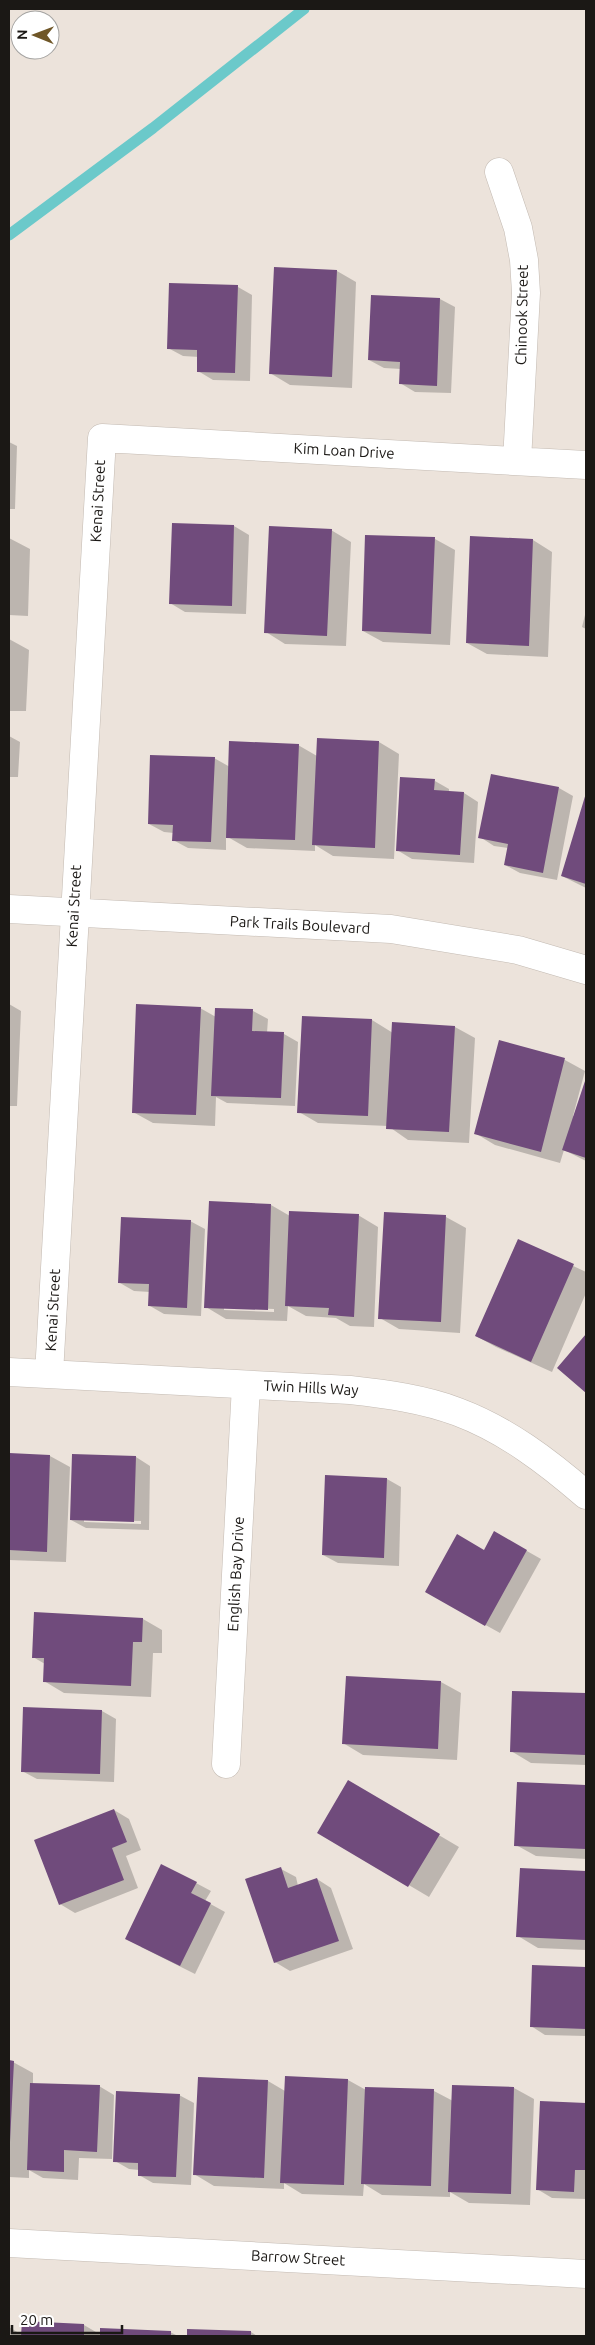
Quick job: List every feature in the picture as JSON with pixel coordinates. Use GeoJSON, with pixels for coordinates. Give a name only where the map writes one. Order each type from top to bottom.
{"type":"FeatureCollection","features":[{"type":"Feature","properties":{"kind":"street","name":"Chinook Street"},"geometry":{"type":"LineString","coordinates":[[499,172],[518,228],[524,260],[526,294],[517,461]]}},
{"type":"Feature","properties":{"kind":"street","name":"Kim Loan Drive"},"geometry":{"type":"LineString","coordinates":[[102,438],[586,465]]}},
{"type":"Feature","properties":{"kind":"street","name":"Kenai Street"},"geometry":{"type":"LineString","coordinates":[[49,1374],[102,438]]}},
{"type":"Feature","properties":{"kind":"street","name":"Park Trails Boulevard"},"geometry":{"type":"LineString","coordinates":[[9,909],[391,930],[518,950],[586,970]]}},
{"type":"Feature","properties":{"kind":"street","name":"Twin Hills Way"},"geometry":{"type":"LineString","coordinates":[[9,1372],[350,1390],[387,1394],[458,1412],[524,1446],[586,1495]]}},
{"type":"Feature","properties":{"kind":"street","name":"English Bay Drive"},"geometry":{"type":"LineString","coordinates":[[226,1764],[246,1385]]}},
{"type":"Feature","properties":{"kind":"street","name":"Barrow Street"},"geometry":{"type":"LineString","coordinates":[[9,2243],[586,2274]]}},
{"type":"Feature","properties":{"kind":"building"},"geometry":{"type":"Polygon","coordinates":[[[274,267],[337,270],[332,377],[269,374],[274,267]]]}},
{"type":"Feature","properties":{"kind":"building"},"geometry":{"type":"Polygon","coordinates":[[[169,283],[238,285],[235,373],[197,372],[197,350],[167,349],[169,283]]]}},
{"type":"Feature","properties":{"kind":"building"},"geometry":{"type":"Polygon","coordinates":[[[371,295],[440,298],[437,386],[399,384],[400,362],[368,360],[371,295]]]}},
{"type":"Feature","properties":{"kind":"building"},"geometry":{"type":"Polygon","coordinates":[[[172,523],[234,525],[232,606],[169,604],[172,523]]]}},
{"type":"Feature","properties":{"kind":"building"},"geometry":{"type":"Polygon","coordinates":[[[269,526],[332,529],[327,636],[264,633],[269,526]]]}},
{"type":"Feature","properties":{"kind":"building"},"geometry":{"type":"Polygon","coordinates":[[[365,535],[435,537],[431,634],[362,631],[365,535]]]}},
{"type":"Feature","properties":{"kind":"building"},"geometry":{"type":"Polygon","coordinates":[[[470,536],[533,539],[529,646],[466,643],[470,536]]]}},
{"type":"Feature","properties":{"kind":"building"},"geometry":{"type":"Polygon","coordinates":[[[317,738],[379,741],[375,848],[312,845],[317,738]]]}},
{"type":"Feature","properties":{"kind":"building"},"geometry":{"type":"Polygon","coordinates":[[[229,741],[299,744],[295,840],[226,838],[229,741]]]}},
{"type":"Feature","properties":{"kind":"building"},"geometry":{"type":"Polygon","coordinates":[[[150,755],[215,757],[211,842],[172,841],[173,825],[148,824],[150,755]]]}},
{"type":"Feature","properties":{"kind":"building"},"geometry":{"type":"Polygon","coordinates":[[[491,774],[559,787],[543,873],[504,865],[508,844],[478,838],[491,774]]]}},
{"type":"Feature","properties":{"kind":"building"},"geometry":{"type":"Polygon","coordinates":[[[400,777],[435,779],[434,790],[464,792],[460,855],[396,851],[400,777]]]}},
{"type":"Feature","properties":{"kind":"building"},"geometry":{"type":"Polygon","coordinates":[[[586,793],[586,884],[561,876],[586,793]]]}},
{"type":"Feature","properties":{"kind":"building"},"geometry":{"type":"Polygon","coordinates":[[[136,1004],[201,1007],[196,1115],[132,1113],[136,1004]]]}},
{"type":"Feature","properties":{"kind":"building"},"geometry":{"type":"Polygon","coordinates":[[[215,1008],[253,1009],[252,1031],[284,1032],[281,1098],[211,1096],[215,1008]]]}},
{"type":"Feature","properties":{"kind":"building"},"geometry":{"type":"Polygon","coordinates":[[[302,1016],[372,1019],[368,1116],[297,1113],[302,1016]]]}},
{"type":"Feature","properties":{"kind":"building"},"geometry":{"type":"Polygon","coordinates":[[[392,1022],[455,1026],[449,1132],[386,1129],[392,1022]]]}},
{"type":"Feature","properties":{"kind":"building"},"geometry":{"type":"Polygon","coordinates":[[[499,1040],[565,1058],[541,1152],[474,1134],[499,1040]]]}},
{"type":"Feature","properties":{"kind":"building"},"geometry":{"type":"Polygon","coordinates":[[[586,1078],[586,1158],[562,1150],[586,1078]]]}},
{"type":"Feature","properties":{"kind":"building"},"geometry":{"type":"Polygon","coordinates":[[[209,1201],[271,1204],[268,1310],[204,1308],[209,1201]]]}},
{"type":"Feature","properties":{"kind":"building"},"geometry":{"type":"Polygon","coordinates":[[[289,1211],[359,1214],[354,1317],[328,1315],[329,1308],[285,1306],[289,1211]]]}},
{"type":"Feature","properties":{"kind":"building"},"geometry":{"type":"Polygon","coordinates":[[[384,1212],[446,1215],[441,1322],[378,1319],[384,1212]]]}},
{"type":"Feature","properties":{"kind":"building"},"geometry":{"type":"Polygon","coordinates":[[[121,1217],[191,1220],[187,1308],[148,1306],[149,1284],[118,1283],[121,1217]]]}},
{"type":"Feature","properties":{"kind":"building"},"geometry":{"type":"Polygon","coordinates":[[[518,1239],[574,1264],[531,1362],[475,1336],[518,1239]]]}},
{"type":"Feature","properties":{"kind":"building"},"geometry":{"type":"Polygon","coordinates":[[[586,1334],[586,1393],[557,1368],[586,1334]]]}},
{"type":"Feature","properties":{"kind":"building"},"geometry":{"type":"Polygon","coordinates":[[[9,1453],[50,1455],[47,1552],[9,1550],[9,1453]]]}},
{"type":"Feature","properties":{"kind":"building"},"geometry":{"type":"Polygon","coordinates":[[[72,1454],[136,1456],[134,1522],[70,1520],[72,1454]]]}},
{"type":"Feature","properties":{"kind":"building"},"geometry":{"type":"Polygon","coordinates":[[[325,1475],[387,1478],[384,1558],[322,1555],[325,1475]]]}},
{"type":"Feature","properties":{"kind":"building"},"geometry":{"type":"Polygon","coordinates":[[[494,1531],[527,1550],[485,1626],[425,1592],[457,1534],[484,1550],[494,1531]]]}},
{"type":"Feature","properties":{"kind":"building"},"geometry":{"type":"Polygon","coordinates":[[[34,1612],[143,1618],[142,1642],[133,1642],[131,1686],[43,1682],[44,1658],[32,1658],[34,1612]]]}},
{"type":"Feature","properties":{"kind":"building"},"geometry":{"type":"Polygon","coordinates":[[[346,1676],[441,1681],[438,1749],[342,1744],[346,1676]]]}},
{"type":"Feature","properties":{"kind":"building"},"geometry":{"type":"Polygon","coordinates":[[[512,1691],[586,1693],[586,1755],[510,1752],[512,1691]]]}},
{"type":"Feature","properties":{"kind":"building"},"geometry":{"type":"Polygon","coordinates":[[[23,1707],[102,1710],[100,1774],[21,1772],[23,1707]]]}},
{"type":"Feature","properties":{"kind":"building"},"geometry":{"type":"Polygon","coordinates":[[[348,1780],[440,1834],[408,1887],[317,1833],[348,1780]]]}},
{"type":"Feature","properties":{"kind":"building"},"geometry":{"type":"Polygon","coordinates":[[[517,1782],[586,1785],[586,1849],[514,1846],[517,1782]]]}},
{"type":"Feature","properties":{"kind":"building"},"geometry":{"type":"Polygon","coordinates":[[[114,1809],[127,1842],[112,1848],[124,1880],[59,1905],[34,1840],[114,1809]]]}},
{"type":"Feature","properties":{"kind":"building"},"geometry":{"type":"Polygon","coordinates":[[[161,1864],[197,1882],[191,1893],[211,1903],[180,1966],[125,1939],[161,1864]]]}},
{"type":"Feature","properties":{"kind":"building"},"geometry":{"type":"Polygon","coordinates":[[[281,1867],[288,1888],[317,1878],[339,1941],[274,1963],[245,1879],[281,1867]]]}},
{"type":"Feature","properties":{"kind":"building"},"geometry":{"type":"Polygon","coordinates":[[[520,1868],[586,1871],[586,1940],[516,1937],[520,1868]]]}},
{"type":"Feature","properties":{"kind":"building"},"geometry":{"type":"Polygon","coordinates":[[[532,1965],[586,1967],[586,2029],[530,2027],[532,1965]]]}},
{"type":"Feature","properties":{"kind":"building"},"geometry":{"type":"Polygon","coordinates":[[[9,2060],[14,2061],[10,2142],[9,2142],[9,2060]]]}},
{"type":"Feature","properties":{"kind":"building"},"geometry":{"type":"Polygon","coordinates":[[[285,2076],[348,2079],[344,2185],[280,2183],[285,2076]]]}},
{"type":"Feature","properties":{"kind":"building"},"geometry":{"type":"Polygon","coordinates":[[[198,2077],[268,2080],[264,2178],[193,2175],[198,2077]]]}},
{"type":"Feature","properties":{"kind":"building"},"geometry":{"type":"Polygon","coordinates":[[[30,2083],[100,2085],[97,2152],[64,2150],[64,2172],[27,2170],[30,2083]]]}},
{"type":"Feature","properties":{"kind":"building"},"geometry":{"type":"Polygon","coordinates":[[[452,2085],[514,2087],[511,2194],[448,2192],[452,2085]]]}},
{"type":"Feature","properties":{"kind":"building"},"geometry":{"type":"Polygon","coordinates":[[[365,2087],[434,2089],[431,2186],[361,2184],[365,2087]]]}},
{"type":"Feature","properties":{"kind":"building"},"geometry":{"type":"Polygon","coordinates":[[[116,2091],[180,2094],[176,2177],[138,2176],[138,2163],[113,2162],[116,2091]]]}},
{"type":"Feature","properties":{"kind":"building"},"geometry":{"type":"Polygon","coordinates":[[[540,2101],[586,2103],[586,2170],[575,2170],[574,2192],[536,2190],[540,2101]]]}},
{"type":"Feature","properties":{"kind":"building"},"geometry":{"type":"Polygon","coordinates":[[[22,2321],[84,2324],[84,2336],[21,2336],[22,2321]]]}},
{"type":"Feature","properties":{"kind":"building"},"geometry":{"type":"Polygon","coordinates":[[[100,2328],[171,2331],[171,2336],[100,2336],[100,2328]]]}},
{"type":"Feature","properties":{"kind":"building"},"geometry":{"type":"Polygon","coordinates":[[[187,2329],[251,2331],[251,2336],[187,2336],[187,2329]]]}},
{"type":"Feature","properties":{"kind":"waterway"},"geometry":{"type":"LineString","coordinates":[[9,235],[153,128],[304,9]]}}]}
